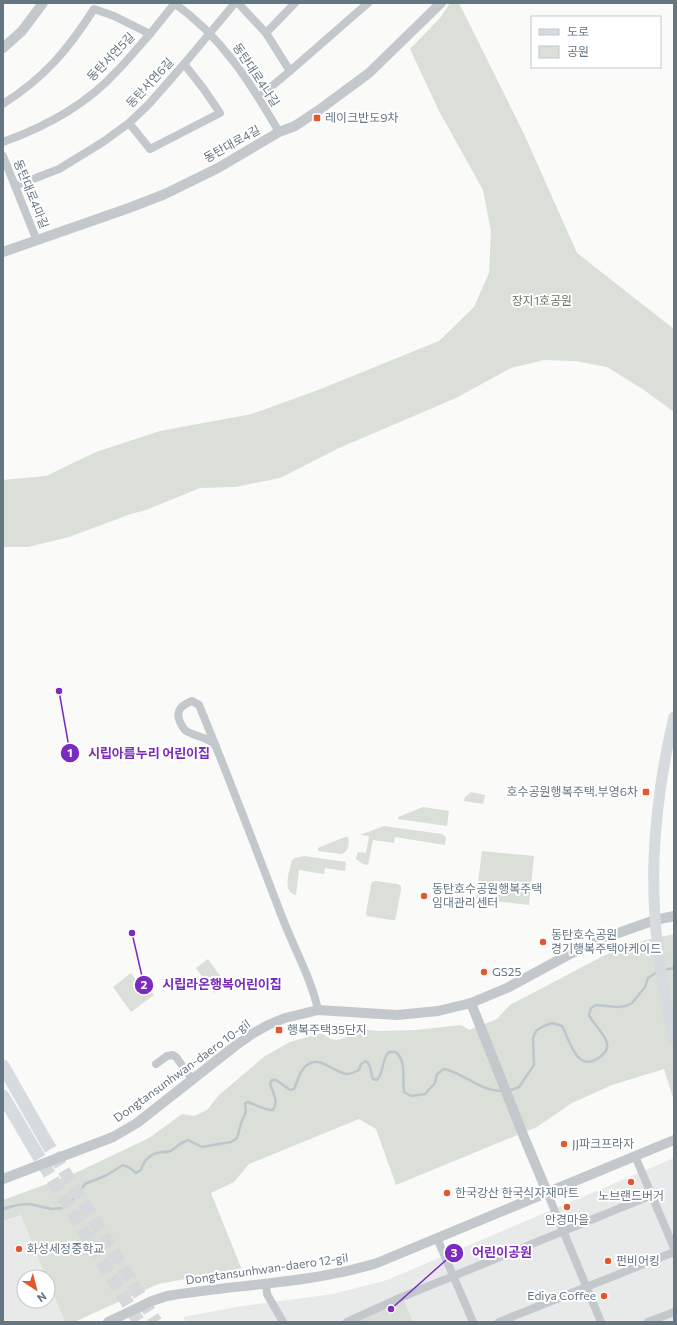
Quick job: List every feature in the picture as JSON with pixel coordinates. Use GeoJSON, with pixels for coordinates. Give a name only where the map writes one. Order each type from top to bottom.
{"type":"FeatureCollection","features":[{"type":"Feature","properties":{"kind":"highway"},"geometry":{"type":"LineString","coordinates":[[3,1066],[44,1138]]}},
{"type":"Feature","properties":{"kind":"highway"},"geometry":{"type":"LineString","coordinates":[[3,1096],[33,1147]]}},
{"type":"Feature","properties":{"kind":"main road"},"geometry":{"type":"LineString","coordinates":[[674,716],[661,780],[656,826],[654,866],[655,920],[658,952],[667,1009],[674,1040]]}},
{"type":"Feature","properties":{"kind":"street"},"geometry":{"type":"LineString","coordinates":[[3,48],[22,31],[43,3]]}},
{"type":"Feature","properties":{"kind":"street"},"geometry":{"type":"LineString","coordinates":[[150,34],[175,3]]}},
{"type":"Feature","properties":{"kind":"street","name":"동탄대로4나길"},"geometry":{"type":"LineString","coordinates":[[175,3],[210,33],[237,64],[279,132]]}},
{"type":"Feature","properties":{"kind":"street"},"geometry":{"type":"LineString","coordinates":[[184,64],[235,3]]}},
{"type":"Feature","properties":{"kind":"street"},"geometry":{"type":"LineString","coordinates":[[238,3],[266,33],[290,71]]}},
{"type":"Feature","properties":{"kind":"street"},"geometry":{"type":"LineString","coordinates":[[266,33],[295,3]]}},
{"type":"Feature","properties":{"kind":"street"},"geometry":{"type":"LineString","coordinates":[[258,97],[368,3]]}},
{"type":"Feature","properties":{"kind":"street","name":"동탄대로4길"},"geometry":{"type":"LineString","coordinates":[[3,252],[165,194],[218,168],[279,132],[295,126],[369,73],[441,3]]}},
{"type":"Feature","properties":{"kind":"street","name":"동탄서연5길"},"geometry":{"type":"LineString","coordinates":[[3,104],[21,92],[52,65],[75,37],[94,9],[114,16],[150,34],[116,72],[77,105],[36,128],[3,142]]}},
{"type":"Feature","properties":{"kind":"street","name":"동탄서연6길"},"geometry":{"type":"LineString","coordinates":[[15,186],[59,169],[103,142],[149,104],[184,64],[220,113],[150,149],[129,122]]}},
{"type":"Feature","properties":{"kind":"street","name":"동탄대로4마길"},"geometry":{"type":"LineString","coordinates":[[3,156],[36,241]]}},
{"type":"Feature","properties":{"kind":"street"},"geometry":{"type":"LineString","coordinates":[[216,746],[208,740],[185,730],[177,716],[186,704],[192,701],[199,705],[216,746],[282,917],[315,996],[318,1010]]}},
{"type":"Feature","properties":{"kind":"street","name":"Dongtansunhwan-daero 10-gil"},"geometry":{"type":"LineString","coordinates":[[3,1180],[113,1137],[127,1130],[138,1123],[235,1046],[268,1025],[285,1018],[318,1010],[397,1015],[438,1011],[470,1003],[507,988],[589,945],[655,920],[674,916]]}},
{"type":"Feature","properties":{"kind":"street"},"geometry":{"type":"LineString","coordinates":[[470,1003],[601,1322]]}},
{"type":"Feature","properties":{"kind":"street"},"geometry":{"type":"LineString","coordinates":[[156,1064],[168,1056],[173,1055],[192,1079]]}},
{"type":"Feature","properties":{"kind":"street","name":"Dongtansunhwan-daero 12-gil"},"geometry":{"type":"LineString","coordinates":[[108,1322],[152,1301],[167,1296],[356,1270],[377,1263],[674,1140]]}},
{"type":"Feature","properties":{"kind":"street"},"geometry":{"type":"LineString","coordinates":[[635,1156],[674,1248]]}},
{"type":"Feature","properties":{"kind":"street"},"geometry":{"type":"LineString","coordinates":[[347,1322],[402,1297],[652,1195]]}},
{"type":"Feature","properties":{"kind":"street"},"geometry":{"type":"LineString","coordinates":[[437,1238],[473,1322]]}},
{"type":"Feature","properties":{"kind":"street"},"geometry":{"type":"LineString","coordinates":[[499,1322],[674,1252]]}},
{"type":"Feature","properties":{"kind":"street"},"geometry":{"type":"LineString","coordinates":[[266,1283],[267,1294],[283,1322]]}},
{"type":"Feature","properties":{"kind":"street"},"geometry":{"type":"LineString","coordinates":[[648,1322],[674,1312]]}},
{"type":"Feature","properties":{"kind":"shaded area"},"geometry":{"type":"Polygon","coordinates":[[[674,1158],[674,1322],[186,1322],[183,1317],[242,1306],[333,1294],[387,1280],[674,1158]]]}},
{"type":"Feature","properties":{"kind":"shaded area","name":"화성세정중학교"},"geometry":{"type":"Polygon","coordinates":[[[21,1215],[43,1269],[16,1269],[16,1309],[56,1309],[56,1300],[65,1322],[3,1322],[3,1221],[21,1215]]]}},
{"type":"Feature","properties":{"kind":"green space","name":"장지1호공원"},"geometry":{"type":"Polygon","coordinates":[[[450,3],[459,3],[524,134],[577,253],[674,329],[674,412],[644,390],[607,367],[575,361],[544,360],[511,368],[456,398],[339,448],[280,478],[235,487],[200,488],[146,510],[69,537],[28,547],[3,547],[3,480],[46,476],[96,452],[160,431],[252,414],[318,390],[439,341],[474,307],[489,273],[491,231],[483,190],[439,111],[410,49],[440,18],[450,3]]]}},
{"type":"Feature","properties":{"kind":"green space"},"geometry":{"type":"Polygon","coordinates":[[[471,792],[485,795],[483,804],[464,801],[465,797],[471,792]]]}},
{"type":"Feature","properties":{"kind":"green space"},"geometry":{"type":"Polygon","coordinates":[[[423,807],[449,811],[447,826],[398,819],[398,817],[423,807]]]}},
{"type":"Feature","properties":{"kind":"green space"},"geometry":{"type":"Polygon","coordinates":[[[384,826],[442,834],[446,837],[445,845],[395,837],[394,843],[373,840],[368,865],[363,864],[356,859],[358,852],[366,853],[369,836],[360,835],[384,826]]]}},
{"type":"Feature","properties":{"kind":"green space"},"geometry":{"type":"Polygon","coordinates":[[[348,837],[349,845],[345,852],[341,854],[318,851],[318,848],[348,837]]]}},
{"type":"Feature","properties":{"kind":"green space"},"geometry":{"type":"Polygon","coordinates":[[[482,851],[534,856],[529,905],[476,899],[482,851]]]}},
{"type":"Feature","properties":{"kind":"green space"},"geometry":{"type":"Polygon","coordinates":[[[304,856],[346,862],[345,871],[325,868],[324,874],[299,870],[296,895],[291,893],[289,890],[288,875],[292,860],[304,856]]]}},
{"type":"Feature","properties":{"kind":"green space"},"geometry":{"type":"Polygon","coordinates":[[[376,881],[401,886],[395,920],[367,916],[366,913],[371,885],[372,882],[376,881]]]}},
{"type":"Feature","properties":{"kind":"green space"},"geometry":{"type":"Polygon","coordinates":[[[674,934],[674,1101],[664,1069],[612,1085],[572,1103],[537,1127],[396,1185],[376,1129],[359,1119],[249,1164],[234,1182],[211,1193],[242,1270],[158,1284],[74,1322],[65,1322],[56,1300],[56,1269],[43,1269],[21,1215],[3,1221],[3,1200],[69,1176],[149,1138],[182,1114],[194,1116],[207,1110],[219,1095],[265,1056],[290,1042],[322,1033],[329,1038],[339,1040],[350,1034],[351,1028],[378,1031],[416,1030],[461,1025],[469,1030],[497,1019],[510,1005],[603,956],[642,941],[674,934]]]}},
{"type":"Feature","properties":{"kind":"green space"},"geometry":{"type":"Polygon","coordinates":[[[208,959],[226,984],[214,993],[196,968],[208,959]]]}},
{"type":"Feature","properties":{"kind":"green space"},"geometry":{"type":"Polygon","coordinates":[[[131,973],[137,982],[142,979],[154,995],[131,1012],[113,987],[131,973]]]}},
{"type":"Feature","properties":{"kind":"green space"},"geometry":{"type":"Polygon","coordinates":[[[402,1297],[413,1322],[347,1322],[402,1297]]]}},
{"type":"Feature","properties":{"kind":"waterway"},"geometry":{"type":"LineString","coordinates":[[664,970],[674,968]]}},
{"type":"Feature","properties":{"kind":"waterway"},"geometry":{"type":"LineString","coordinates":[[508,1091],[519,1087],[534,1065],[533,1038],[536,1031],[552,1023],[562,1026],[571,1047],[580,1059],[592,1061],[600,1057],[607,1048],[607,1044],[605,1037],[589,1015],[591,1008],[596,1005],[618,1007],[626,1006],[632,1003],[645,987],[648,978],[657,972]]}},
{"type":"Feature","properties":{"kind":"waterway"},"geometry":{"type":"LineString","coordinates":[[3,1209],[17,1205],[29,1204],[52,1209],[62,1208],[76,1197],[85,1184],[107,1175],[123,1165],[136,1173],[141,1170],[146,1160],[152,1155],[170,1151],[188,1140],[202,1147],[231,1142],[237,1138],[246,1109],[245,1104],[247,1102],[273,1110],[275,1107],[275,1100],[270,1084],[272,1080],[276,1080],[290,1090],[294,1089],[300,1073],[308,1064],[314,1062],[325,1064],[347,1074],[359,1070],[361,1064],[366,1061],[370,1067],[373,1079],[377,1080],[381,1074],[386,1056],[389,1052],[396,1052],[402,1061],[404,1092],[411,1096],[425,1094],[435,1083],[437,1074],[444,1069],[459,1074],[487,1089],[503,1091]]}},
{"type":"Feature","properties":{"kind":"tunnel"},"geometry":{"type":"LineString","coordinates":[[44,1138],[156,1322]]}},
{"type":"Feature","properties":{"kind":"tunnel"},"geometry":{"type":"LineString","coordinates":[[33,1147],[139,1322]]}},
{"type":"Feature","properties":{"kind":"place","name":"레이크반도9차"},"geometry":{"type":"Point","coordinates":[317,118]}},
{"type":"Feature","properties":{"kind":"place","name":"시립아름누리 어린이집"},"geometry":{"type":"Point","coordinates":[59,691]}},
{"type":"Feature","properties":{"kind":"place","name":"호수공원행복주택.부영6차"},"geometry":{"type":"Point","coordinates":[646,792]}},
{"type":"Feature","properties":{"kind":"place","name":"동탄호수공원행복주택 임대관리센터"},"geometry":{"type":"Point","coordinates":[424,896]}},
{"type":"Feature","properties":{"kind":"place","name":"시립라온행복어린이집"},"geometry":{"type":"Point","coordinates":[132,933]}},
{"type":"Feature","properties":{"kind":"place","name":"동탄호수공원 경기행복주택아케이드"},"geometry":{"type":"Point","coordinates":[543,942]}},
{"type":"Feature","properties":{"kind":"place","name":"GS25"},"geometry":{"type":"Point","coordinates":[484,972]}},
{"type":"Feature","properties":{"kind":"place","name":"행복주택35단지"},"geometry":{"type":"Point","coordinates":[279,1030]}},
{"type":"Feature","properties":{"kind":"place","name":"JJ파크프라자"},"geometry":{"type":"Point","coordinates":[564,1144]}},
{"type":"Feature","properties":{"kind":"place","name":"노브랜드버거"},"geometry":{"type":"Point","coordinates":[631,1182]}},
{"type":"Feature","properties":{"kind":"place","name":"한국강산 한국식자재마트"},"geometry":{"type":"Point","coordinates":[447,1193]}},
{"type":"Feature","properties":{"kind":"place","name":"안경마을"},"geometry":{"type":"Point","coordinates":[567,1207]}},
{"type":"Feature","properties":{"kind":"place","name":"화성세정중학교"},"geometry":{"type":"Point","coordinates":[19,1249]}},
{"type":"Feature","properties":{"kind":"place","name":"펀비어킹"},"geometry":{"type":"Point","coordinates":[608,1261]}},
{"type":"Feature","properties":{"kind":"place","name":"Ediya Coffee"},"geometry":{"type":"Point","coordinates":[604,1296]}},
{"type":"Feature","properties":{"kind":"place","name":"어린이공원"},"geometry":{"type":"Point","coordinates":[391,1309]}}]}
